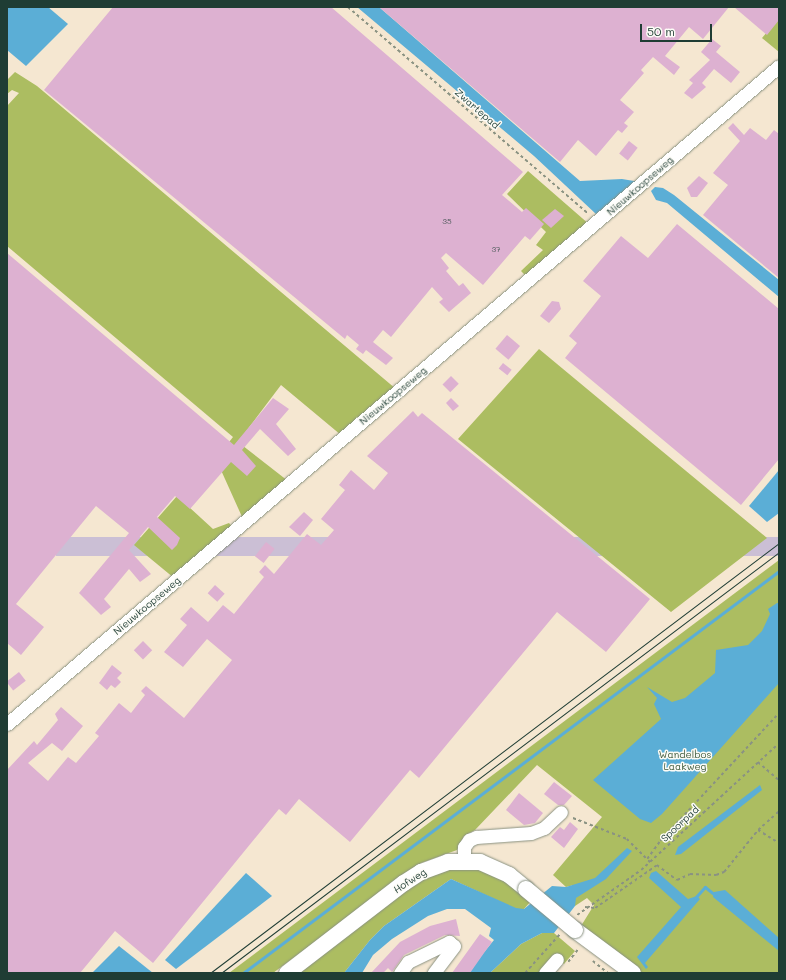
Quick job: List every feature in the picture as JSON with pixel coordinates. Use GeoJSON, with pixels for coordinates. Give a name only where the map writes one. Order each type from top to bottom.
{"type":"FeatureCollection","features":[{"type":"Feature","properties":{"kind":"main road","name":"Hofweg"},"geometry":{"type":"LineString","coordinates":[[286,973],[421,872],[448,862],[464,860],[480,862],[494,868],[526,889],[568,932],[626,970]]}},
{"type":"Feature","properties":{"kind":"street","name":"Nieuwkoopseweg"},"geometry":{"type":"LineString","coordinates":[[7,724],[598,222],[779,66]]}},
{"type":"Feature","properties":{"kind":"street"},"geometry":{"type":"LineString","coordinates":[[464,860],[464,847],[472,838],[531,833],[544,828],[561,812]]}},
{"type":"Feature","properties":{"kind":"street"},"geometry":{"type":"LineString","coordinates":[[400,973],[408,962],[449,942],[454,946],[434,973]]}},
{"type":"Feature","properties":{"kind":"street"},"geometry":{"type":"LineString","coordinates":[[545,973],[557,959]]}},
{"type":"Feature","properties":{"kind":"path","name":"Zwartepad"},"geometry":{"type":"LineString","coordinates":[[348,7],[598,222]]}},
{"type":"Feature","properties":{"kind":"path"},"geometry":{"type":"LineString","coordinates":[[647,859],[660,841],[779,713]]}},
{"type":"Feature","properties":{"kind":"path","name":"Spoorpad"},"geometry":{"type":"LineString","coordinates":[[758,830],[724,872],[716,875],[690,874],[677,880],[657,865],[595,908],[585,907],[633,876],[650,862],[779,742]]}},
{"type":"Feature","properties":{"kind":"path"},"geometry":{"type":"LineString","coordinates":[[758,762],[779,780]]}},
{"type":"Feature","properties":{"kind":"path"},"geometry":{"type":"LineString","coordinates":[[779,811],[758,830],[779,843]]}},
{"type":"Feature","properties":{"kind":"path"},"geometry":{"type":"LineString","coordinates":[[573,818],[627,840],[650,862]]}},
{"type":"Feature","properties":{"kind":"path"},"geometry":{"type":"LineString","coordinates":[[525,973],[568,932]]}},
{"type":"Feature","properties":{"kind":"shaded area"},"geometry":{"type":"Polygon","coordinates":[[[56,537],[779,537],[779,556],[56,556],[56,537]]]}},
{"type":"Feature","properties":{"kind":"green space"},"geometry":{"type":"Polygon","coordinates":[[[779,18],[779,52],[762,38],[779,18]]]}},
{"type":"Feature","properties":{"kind":"green space"},"geometry":{"type":"Polygon","coordinates":[[[15,72],[37,86],[396,389],[341,435],[281,385],[238,442],[288,481],[243,519],[216,459],[233,437],[7,246],[7,106],[19,93],[12,90],[7,94],[7,80],[15,72]]]}},
{"type":"Feature","properties":{"kind":"green space"},"geometry":{"type":"Polygon","coordinates":[[[528,171],[590,225],[526,276],[521,271],[543,250],[536,245],[546,232],[507,194],[528,171]]]}},
{"type":"Feature","properties":{"kind":"green space"},"geometry":{"type":"Polygon","coordinates":[[[539,349],[767,538],[671,612],[458,439],[539,349]]]}},
{"type":"Feature","properties":{"kind":"green space"},"geometry":{"type":"Polygon","coordinates":[[[177,496],[213,529],[229,523],[233,528],[174,578],[134,545],[177,496]]]}},
{"type":"Feature","properties":{"kind":"green space","name":"Wandelbos Laakweg"},"geometry":{"type":"Polygon","coordinates":[[[779,560],[779,973],[641,973],[581,926],[594,905],[587,898],[575,906],[575,898],[582,893],[574,885],[566,887],[553,875],[602,817],[537,765],[475,830],[464,836],[457,850],[421,863],[273,973],[229,973],[779,560]]]}},
{"type":"Feature","properties":{"kind":"green space"},"geometry":{"type":"Polygon","coordinates":[[[450,868],[476,868],[497,876],[531,901],[524,909],[516,909],[451,879],[384,926],[370,940],[344,973],[298,973],[403,890],[426,876],[450,868]]]}},
{"type":"Feature","properties":{"kind":"green space"},"geometry":{"type":"Polygon","coordinates":[[[542,933],[554,933],[575,951],[564,964],[557,957],[541,973],[490,973],[521,944],[542,933]]]}},
{"type":"Feature","properties":{"kind":"water"},"geometry":{"type":"Polygon","coordinates":[[[7,7],[48,7],[68,24],[26,66],[7,50],[7,7]]]}},
{"type":"Feature","properties":{"kind":"water"},"geometry":{"type":"Polygon","coordinates":[[[357,7],[379,7],[580,181],[622,179],[640,182],[596,214],[534,156],[357,7]]]}},
{"type":"Feature","properties":{"kind":"water"},"geometry":{"type":"Polygon","coordinates":[[[655,187],[663,188],[674,195],[779,280],[779,297],[667,203],[656,200],[651,191],[655,187]]]}},
{"type":"Feature","properties":{"kind":"water"},"geometry":{"type":"Polygon","coordinates":[[[779,470],[779,513],[767,522],[749,506],[779,470]]]}},
{"type":"Feature","properties":{"kind":"water"},"geometry":{"type":"Polygon","coordinates":[[[779,603],[779,683],[662,814],[651,823],[640,819],[593,780],[661,719],[654,704],[657,698],[647,687],[672,702],[685,698],[715,673],[716,650],[748,645],[762,631],[770,614],[768,609],[779,603]]]}},
{"type":"Feature","properties":{"kind":"water"},"geometry":{"type":"Polygon","coordinates":[[[760,785],[762,790],[681,854],[675,855],[678,847],[760,785]]]}},
{"type":"Feature","properties":{"kind":"water"},"geometry":{"type":"Polygon","coordinates":[[[627,848],[632,851],[606,879],[576,898],[575,906],[554,933],[542,933],[521,944],[490,973],[467,973],[494,940],[489,936],[491,928],[465,909],[447,909],[428,916],[392,939],[373,955],[362,973],[344,973],[370,940],[384,926],[451,879],[516,908],[524,909],[552,886],[566,887],[595,878],[627,848]]]}},
{"type":"Feature","properties":{"kind":"water"},"geometry":{"type":"Polygon","coordinates":[[[656,871],[688,899],[697,896],[700,899],[645,963],[648,967],[646,969],[637,957],[681,907],[649,878],[651,873],[656,871]]]}},
{"type":"Feature","properties":{"kind":"water"},"geometry":{"type":"Polygon","coordinates":[[[246,873],[272,896],[176,969],[165,960],[246,873]]]}},
{"type":"Feature","properties":{"kind":"water"},"geometry":{"type":"Polygon","coordinates":[[[725,890],[779,938],[779,951],[713,897],[714,892],[725,890]]]}},
{"type":"Feature","properties":{"kind":"water"},"geometry":{"type":"Polygon","coordinates":[[[119,946],[153,973],[92,973],[119,946]]]}},
{"type":"Feature","properties":{"kind":"building"},"geometry":{"type":"Polygon","coordinates":[[[113,7],[331,7],[523,172],[502,195],[522,212],[526,208],[544,224],[530,240],[525,236],[483,285],[446,253],[441,258],[449,268],[446,271],[459,286],[463,283],[471,293],[449,312],[439,302],[443,299],[432,287],[391,337],[383,330],[373,342],[393,358],[386,365],[366,350],[363,354],[356,349],[359,345],[347,335],[345,339],[44,90],[113,7]]]}},
{"type":"Feature","properties":{"kind":"building"},"geometry":{"type":"Polygon","coordinates":[[[379,7],[729,7],[703,39],[689,27],[665,56],[680,67],[674,75],[653,57],[641,70],[644,73],[620,100],[634,112],[624,123],[628,126],[622,133],[618,130],[596,156],[578,140],[560,162],[379,7]]]}},
{"type":"Feature","properties":{"kind":"building"},"geometry":{"type":"Polygon","coordinates":[[[734,7],[779,7],[779,20],[767,35],[734,7]]]}},
{"type":"Feature","properties":{"kind":"building"},"geometry":{"type":"Polygon","coordinates":[[[712,39],[721,46],[716,52],[740,72],[731,83],[714,69],[702,83],[706,87],[692,99],[684,93],[693,83],[689,80],[710,60],[701,52],[712,39]]]}},
{"type":"Feature","properties":{"kind":"building"},"geometry":{"type":"Polygon","coordinates":[[[733,123],[744,135],[750,128],[766,140],[774,130],[779,134],[779,278],[703,215],[728,185],[713,173],[740,141],[728,128],[733,123]]]}},
{"type":"Feature","properties":{"kind":"building"},"geometry":{"type":"Polygon","coordinates":[[[629,141],[638,148],[628,160],[619,154],[629,141]]]}},
{"type":"Feature","properties":{"kind":"building"},"geometry":{"type":"Polygon","coordinates":[[[699,176],[708,183],[697,197],[691,197],[687,188],[699,176]]]}},
{"type":"Feature","properties":{"kind":"building"},"geometry":{"type":"Polygon","coordinates":[[[555,209],[564,216],[551,228],[542,220],[555,209]]]}},
{"type":"Feature","properties":{"kind":"building"},"geometry":{"type":"Polygon","coordinates":[[[677,224],[779,309],[779,459],[741,505],[565,358],[577,343],[569,336],[601,296],[583,281],[621,236],[648,258],[677,224]]]}},
{"type":"Feature","properties":{"kind":"building"},"geometry":{"type":"Polygon","coordinates":[[[7,253],[234,445],[273,398],[289,409],[276,424],[296,449],[288,456],[260,429],[242,450],[256,466],[247,476],[231,462],[190,509],[175,496],[157,517],[180,538],[177,545],[172,550],[148,527],[129,550],[151,574],[140,582],[129,569],[104,599],[111,607],[101,615],[79,593],[129,533],[96,506],[16,604],[44,627],[21,655],[7,643],[7,253]]]}},
{"type":"Feature","properties":{"kind":"building"},"geometry":{"type":"Polygon","coordinates":[[[552,301],[559,302],[561,309],[549,323],[540,316],[552,301]]]}},
{"type":"Feature","properties":{"kind":"building"},"geometry":{"type":"Polygon","coordinates":[[[507,335],[520,346],[508,360],[495,349],[507,335]]]}},
{"type":"Feature","properties":{"kind":"building"},"geometry":{"type":"Polygon","coordinates":[[[503,363],[512,370],[507,375],[499,369],[503,363]]]}},
{"type":"Feature","properties":{"kind":"building"},"geometry":{"type":"Polygon","coordinates":[[[451,376],[459,384],[450,392],[443,384],[451,376]]]}},
{"type":"Feature","properties":{"kind":"building"},"geometry":{"type":"Polygon","coordinates":[[[451,398],[459,406],[453,411],[446,403],[451,398]]]}},
{"type":"Feature","properties":{"kind":"building"},"geometry":{"type":"Polygon","coordinates":[[[413,411],[418,417],[422,413],[650,599],[606,652],[557,612],[419,778],[410,770],[350,842],[299,799],[286,815],[279,809],[153,963],[115,931],[80,973],[7,973],[7,770],[34,741],[37,745],[58,720],[55,714],[61,707],[83,726],[62,751],[52,743],[28,763],[48,781],[68,757],[76,763],[99,736],[95,733],[119,703],[131,713],[145,695],[141,691],[146,686],[184,718],[232,660],[207,639],[183,667],[164,652],[187,625],[180,619],[191,607],[208,622],[223,605],[234,614],[264,577],[259,572],[265,565],[274,574],[307,534],[321,545],[334,530],[321,519],[345,490],[339,485],[351,470],[374,490],[388,473],[367,456],[413,411]]]}},
{"type":"Feature","properties":{"kind":"building"},"geometry":{"type":"Polygon","coordinates":[[[304,512],[313,520],[300,536],[289,527],[304,512]]]}},
{"type":"Feature","properties":{"kind":"building"},"geometry":{"type":"Polygon","coordinates":[[[266,542],[275,549],[264,563],[255,556],[266,542]]]}},
{"type":"Feature","properties":{"kind":"building"},"geometry":{"type":"Polygon","coordinates":[[[215,585],[225,594],[217,602],[208,593],[215,585]]]}},
{"type":"Feature","properties":{"kind":"building"},"geometry":{"type":"Polygon","coordinates":[[[143,641],[152,650],[143,659],[134,650],[143,641]]]}},
{"type":"Feature","properties":{"kind":"building"},"geometry":{"type":"Polygon","coordinates":[[[112,665],[122,673],[117,678],[121,682],[115,688],[111,685],[107,690],[99,683],[112,665]]]}},
{"type":"Feature","properties":{"kind":"building"},"geometry":{"type":"Polygon","coordinates":[[[19,672],[26,681],[13,691],[7,681],[19,672]]]}},
{"type":"Feature","properties":{"kind":"building"},"geometry":{"type":"Polygon","coordinates":[[[554,782],[572,796],[564,805],[558,805],[544,794],[554,782]]]}},
{"type":"Feature","properties":{"kind":"building"},"geometry":{"type":"Polygon","coordinates":[[[519,793],[543,813],[535,823],[524,825],[506,810],[519,793]]]}},
{"type":"Feature","properties":{"kind":"building"},"geometry":{"type":"Polygon","coordinates":[[[570,822],[578,829],[564,848],[551,837],[560,827],[564,830],[570,822]]]}},
{"type":"Feature","properties":{"kind":"building"},"geometry":{"type":"Polygon","coordinates":[[[456,919],[460,936],[445,935],[404,955],[392,972],[388,968],[383,973],[371,973],[400,942],[430,926],[456,919]]]}},
{"type":"Feature","properties":{"kind":"building"},"geometry":{"type":"Polygon","coordinates":[[[480,934],[492,942],[470,973],[452,973],[480,934]]]}},
{"type":"Feature","properties":{"kind":"waterway"},"geometry":{"type":"LineString","coordinates":[[243,973],[779,571]]}},
{"type":"Feature","properties":{"kind":"waterway"},"geometry":{"type":"LineString","coordinates":[[695,898],[705,887],[715,895]]}},
{"type":"Feature","properties":{"kind":"tram line"},"geometry":{"type":"LineString","coordinates":[[210,973],[779,543]]}},
{"type":"Feature","properties":{"kind":"tram line"},"geometry":{"type":"LineString","coordinates":[[221,973],[779,552]]}}]}
